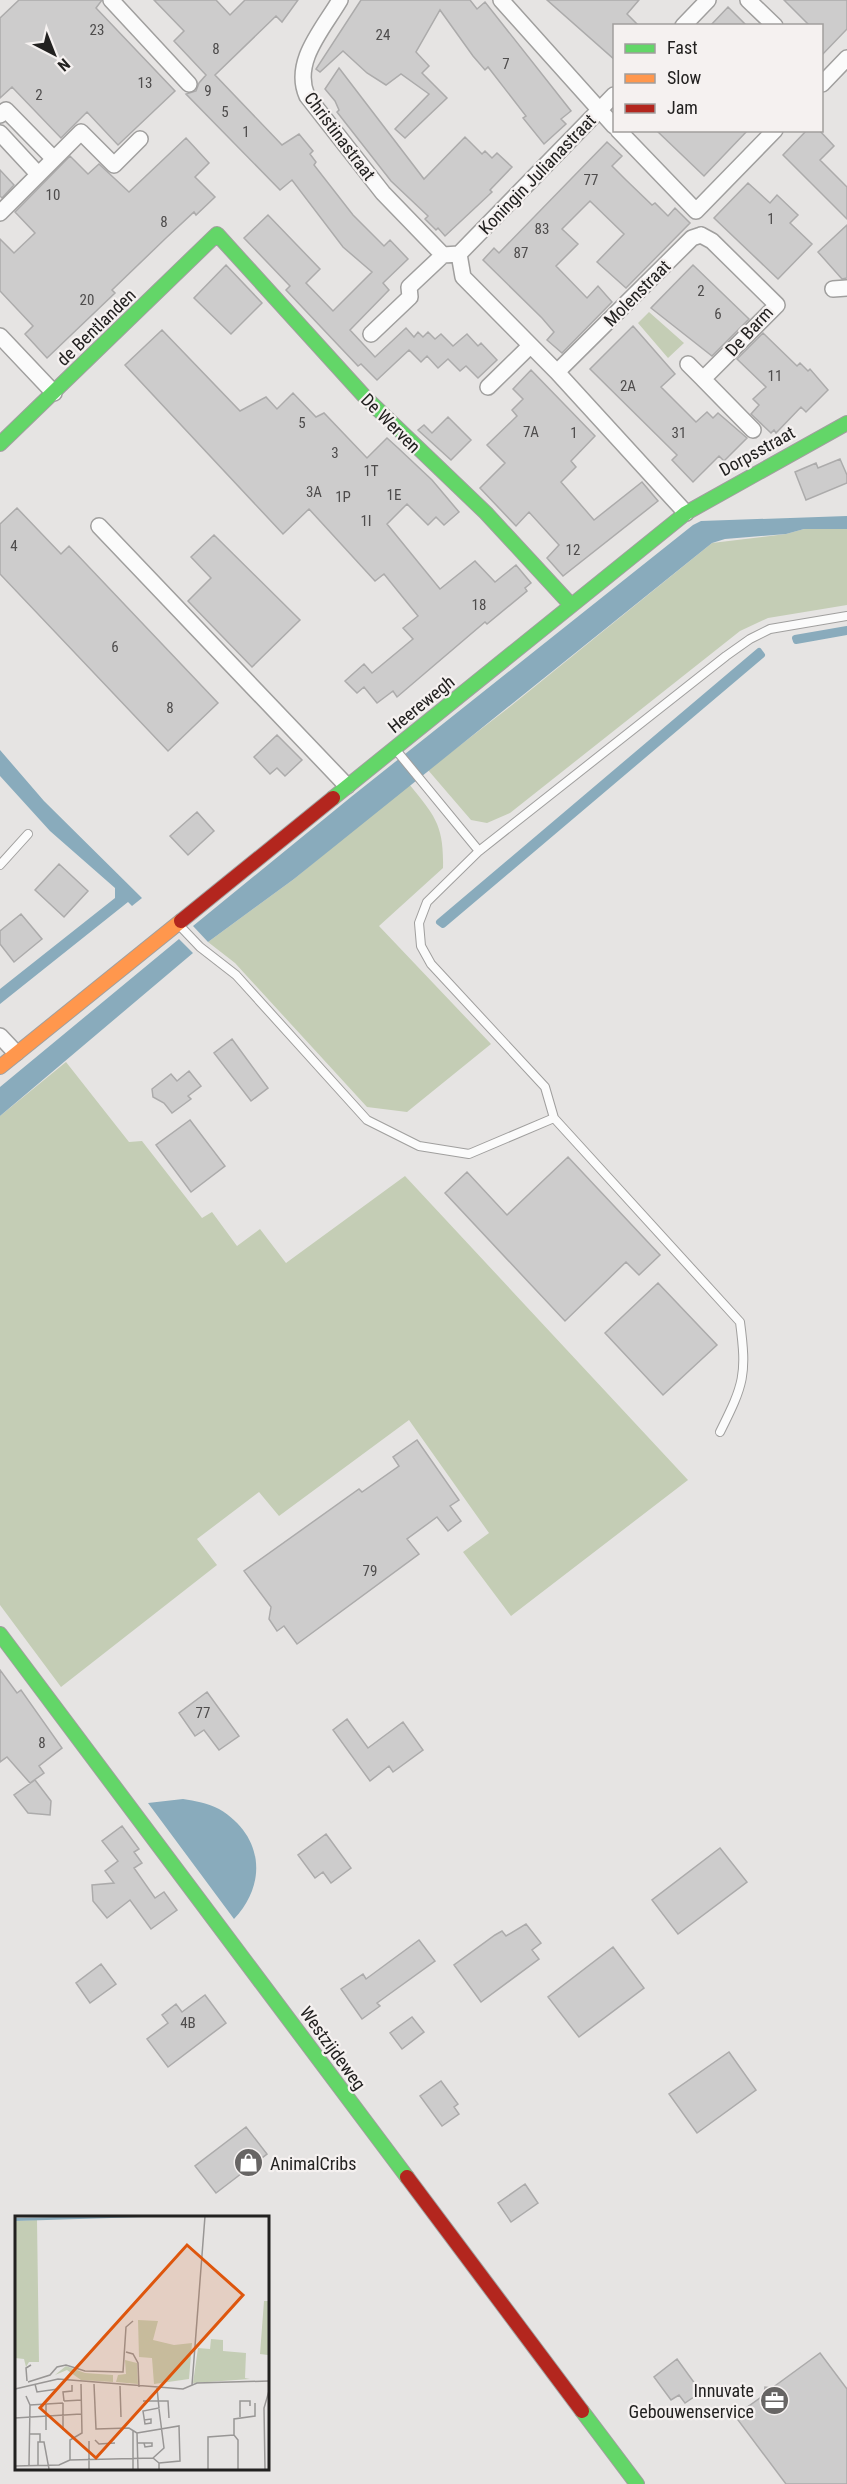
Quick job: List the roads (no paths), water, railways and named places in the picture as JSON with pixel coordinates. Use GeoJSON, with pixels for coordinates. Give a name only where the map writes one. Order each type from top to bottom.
{"type":"FeatureCollection","features":[{"type":"Feature","properties":{"kind":"street"},"geometry":{"type":"LineString","coordinates":[[111,0],[189,84]]}},
{"type":"Feature","properties":{"kind":"street","name":"Christinastraat"},"geometry":{"type":"LineString","coordinates":[[340,0],[306,57],[301,72],[302,85],[328,126],[383,193],[443,255]]}},
{"type":"Feature","properties":{"kind":"street"},"geometry":{"type":"LineString","coordinates":[[501,0],[613,124]]}},
{"type":"Feature","properties":{"kind":"street"},"geometry":{"type":"LineString","coordinates":[[685,24],[708,0]]}},
{"type":"Feature","properties":{"kind":"street"},"geometry":{"type":"LineString","coordinates":[[748,0],[773,24]]}},
{"type":"Feature","properties":{"kind":"street"},"geometry":{"type":"LineString","coordinates":[[824,77],[847,58]]}},
{"type":"Feature","properties":{"kind":"street","name":"Koningin Julianastraat"},"geometry":{"type":"LineString","coordinates":[[459,254],[613,97]]}},
{"type":"Feature","properties":{"kind":"street"},"geometry":{"type":"LineString","coordinates":[[0,115],[6,110],[53,158]]}},
{"type":"Feature","properties":{"kind":"street"},"geometry":{"type":"LineString","coordinates":[[0,213],[81,132],[114,165],[140,139]]}},
{"type":"Feature","properties":{"kind":"street"},"geometry":{"type":"LineString","coordinates":[[620,132],[696,211],[701,236]]}},
{"type":"Feature","properties":{"kind":"street"},"geometry":{"type":"LineString","coordinates":[[696,211],[773,132]]}},
{"type":"Feature","properties":{"kind":"street"},"geometry":{"type":"LineString","coordinates":[[0,133],[38,174]]}},
{"type":"Feature","properties":{"kind":"street","name":"de Bentlanden"},"geometry":{"type":"LineString","coordinates":[[0,444],[217,234]]}},
{"type":"Feature","properties":{"kind":"street","name":"De Werven"},"geometry":{"type":"LineString","coordinates":[[217,234],[364,397],[486,513],[570,605]]}},
{"type":"Feature","properties":{"kind":"street","name":"Molenstraat"},"geometry":{"type":"LineString","coordinates":[[557,372],[692,238],[701,236]]}},
{"type":"Feature","properties":{"kind":"street","name":"De Barm"},"geometry":{"type":"LineString","coordinates":[[701,236],[712,241],[777,305],[704,379]]}},
{"type":"Feature","properties":{"kind":"street"},"geometry":{"type":"LineString","coordinates":[[371,334],[410,297],[409,287],[443,255],[459,254],[463,277],[557,372],[686,513]]}},
{"type":"Feature","properties":{"kind":"street"},"geometry":{"type":"LineString","coordinates":[[0,336],[54,393]]}},
{"type":"Feature","properties":{"kind":"street"},"geometry":{"type":"LineString","coordinates":[[488,387],[530,346]]}},
{"type":"Feature","properties":{"kind":"street"},"geometry":{"type":"LineString","coordinates":[[688,364],[753,430]]}},
{"type":"Feature","properties":{"kind":"street","name":"Dorpsstraat"},"geometry":{"type":"LineString","coordinates":[[686,513],[740,480],[847,423]]}},
{"type":"Feature","properties":{"kind":"street","name":"Heerewegh"},"geometry":{"type":"LineString","coordinates":[[0,1067],[182,928],[347,786],[398,753],[570,605],[686,513]]}},
{"type":"Feature","properties":{"kind":"street"},"geometry":{"type":"LineString","coordinates":[[99,526],[347,786]]}},
{"type":"Feature","properties":{"kind":"street"},"geometry":{"type":"LineString","coordinates":[[0,1036],[16,1053]]}},
{"type":"Feature","properties":{"kind":"street","name":"Westzijdeweg"},"geometry":{"type":"LineString","coordinates":[[0,1634],[637,2484]]}},
{"type":"Feature","properties":{"kind":"lane"},"geometry":{"type":"LineString","coordinates":[[720,1432],[740,1393],[746,1362],[740,1322],[554,1118],[545,1087],[431,964],[421,946],[419,923],[427,902],[479,851],[750,639],[770,629],[847,616]]}},
{"type":"Feature","properties":{"kind":"lane"},"geometry":{"type":"LineString","coordinates":[[398,753],[479,851]]}},
{"type":"Feature","properties":{"kind":"lane"},"geometry":{"type":"LineString","coordinates":[[0,865],[28,834]]}},
{"type":"Feature","properties":{"kind":"lane"},"geometry":{"type":"LineString","coordinates":[[182,928],[200,947],[236,975],[367,1120],[418,1146],[469,1154],[554,1118]]}},
{"type":"Feature","properties":{"kind":"water"},"geometry":{"type":"Polygon","coordinates":[[[847,516],[847,529],[804,529],[786,534],[725,539],[712,543],[294,879],[208,942],[193,926],[693,525],[701,521],[847,516]]]}},
{"type":"Feature","properties":{"kind":"water"},"geometry":{"type":"Polygon","coordinates":[[[0,750],[44,801],[142,898],[132,906],[128,902],[0,1004],[0,989],[115,898],[115,888],[50,831],[0,776],[0,750]]]}},
{"type":"Feature","properties":{"kind":"water"},"geometry":{"type":"Polygon","coordinates":[[[179,939],[193,953],[0,1116],[0,1087],[179,939]]]}},
{"type":"Feature","properties":{"kind":"water"},"geometry":{"type":"Polygon","coordinates":[[[183,1799],[219,1809],[245,1832],[252,1846],[256,1860],[256,1875],[245,1905],[234,1919],[148,1803],[183,1799]]]}},
{"type":"Feature","properties":{"kind":"waterway"},"geometry":{"type":"LineString","coordinates":[[847,629],[795,638],[796,641],[847,632]]}},
{"type":"Feature","properties":{"kind":"waterway"},"geometry":{"type":"LineString","coordinates":[[759,651],[762,655],[443,925],[439,922],[759,651]]}},
{"type":"Feature","properties":{"kind":"place","name":"AnimalCribs"},"geometry":{"type":"Point","coordinates":[249,2163]}},
{"type":"Feature","properties":{"kind":"place","name":"Innuvate Gebouwenservice"},"geometry":{"type":"Point","coordinates":[775,2400]}}]}
